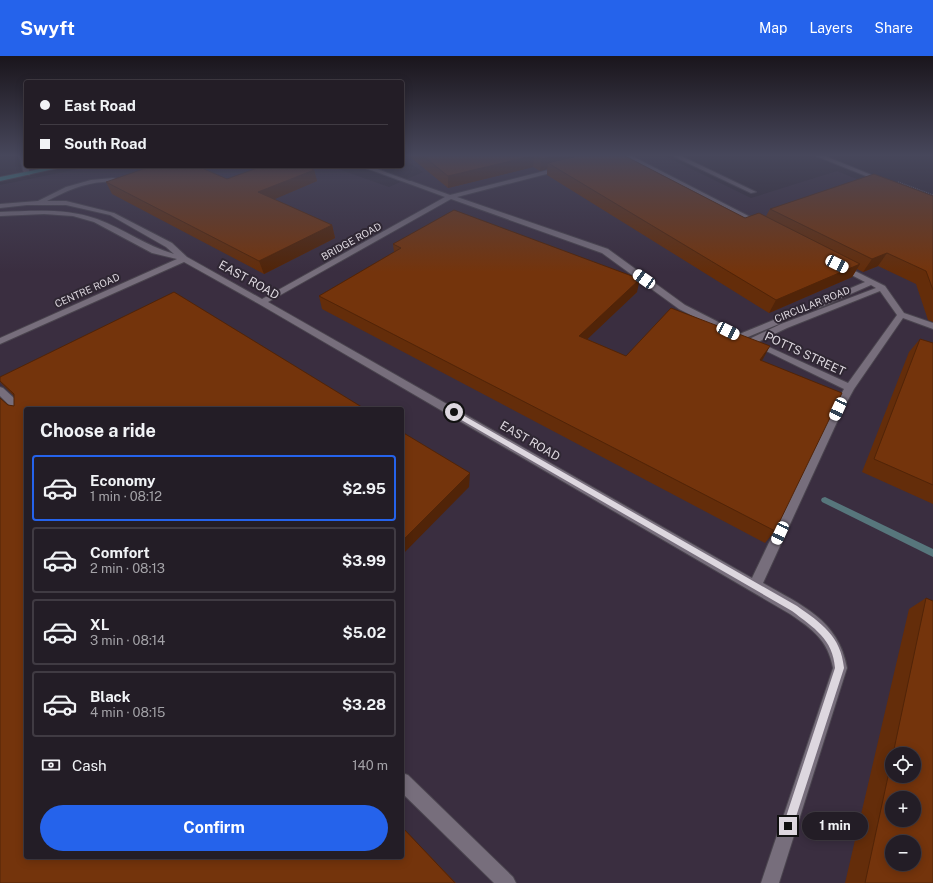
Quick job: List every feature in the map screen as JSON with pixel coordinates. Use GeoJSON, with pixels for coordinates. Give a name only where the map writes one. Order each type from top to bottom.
{"type":"FeatureCollection","features":[{"type":"Feature","properties":{"kind":"lane"},"geometry":{"type":"LineString","coordinates":[[39,203],[53,195]]}},
{"type":"Feature","properties":{"kind":"lane"},"geometry":{"type":"LineString","coordinates":[[443,195],[605,251],[682,307],[750,342]]}},
{"type":"Feature","properties":{"kind":"lane"},"geometry":{"type":"LineString","coordinates":[[450,197],[460,195]]}},
{"type":"Feature","properties":{"kind":"lane"},"geometry":{"type":"LineString","coordinates":[[703,195],[768,228]]}},
{"type":"Feature","properties":{"kind":"lane","name":"BRIDGE ROAD"},"geometry":{"type":"LineString","coordinates":[[262,302],[450,197]]}},
{"type":"Feature","properties":{"kind":"lane"},"geometry":{"type":"LineString","coordinates":[[0,206],[39,203],[66,203],[112,214],[169,245],[184,259]]}},
{"type":"Feature","properties":{"kind":"lane"},"geometry":{"type":"LineString","coordinates":[[0,214],[44,212],[74,214],[96,221],[155,251],[184,259]]}},
{"type":"Feature","properties":{"kind":"lane","name":"EAST ROAD"},"geometry":{"type":"LineString","coordinates":[[184,259],[262,302],[795,609],[818,626],[832,642],[839,655],[840,668],[770,883]]}},
{"type":"Feature","properties":{"kind":"lane","name":"CENTRE ROAD"},"geometry":{"type":"LineString","coordinates":[[0,341],[184,259]]}},
{"type":"Feature","properties":{"kind":"lane","name":"CIRCULAR ROAD"},"geometry":{"type":"LineString","coordinates":[[837,264],[882,288]]}},
{"type":"Feature","properties":{"kind":"lane","name":"CIRCULAR ROAD"},"geometry":{"type":"LineString","coordinates":[[740,337],[872,282]]}},
{"type":"Feature","properties":{"kind":"lane"},"geometry":{"type":"LineString","coordinates":[[882,288],[900,315],[933,326]]}},
{"type":"Feature","properties":{"kind":"lane","name":"CIRCULAR ROAD"},"geometry":{"type":"LineString","coordinates":[[750,342],[784,326],[882,288]]}},
{"type":"Feature","properties":{"kind":"lane"},"geometry":{"type":"LineString","coordinates":[[755,586],[838,409],[850,388],[900,315]]}},
{"type":"Feature","properties":{"kind":"lane","name":"POTTS STREET"},"geometry":{"type":"LineString","coordinates":[[750,342],[850,388]]}},
{"type":"Feature","properties":{"kind":"lane"},"geometry":{"type":"LineString","coordinates":[[0,390],[24,413]]}},
{"type":"Feature","properties":{"kind":"lane"},"geometry":{"type":"LineString","coordinates":[[404,783],[507,883]]}},
{"type":"Feature","properties":{"kind":"shaded area"},"geometry":{"type":"Polygon","coordinates":[[[0,195],[744,195],[751,198],[762,195],[895,195],[933,210],[933,883],[0,883],[0,195]]]}},
{"type":"Feature","properties":{"kind":"building"},"geometry":{"type":"Polygon","coordinates":[[[130,195],[264,195],[332,225],[259,261],[130,195]]]}},
{"type":"Feature","properties":{"kind":"building"},"geometry":{"type":"Polygon","coordinates":[[[601,195],[700,195],[745,218],[759,213],[860,264],[776,300],[601,195]]]}},
{"type":"Feature","properties":{"kind":"building"},"geometry":{"type":"Polygon","coordinates":[[[813,195],[929,195],[933,196],[933,290],[926,271],[887,253],[872,259],[770,209],[813,195]]]}},
{"type":"Feature","properties":{"kind":"building"},"geometry":{"type":"Polygon","coordinates":[[[454,210],[640,279],[579,336],[626,356],[671,308],[770,346],[760,360],[842,393],[775,531],[319,296],[401,248],[393,244],[454,210]]]}},
{"type":"Feature","properties":{"kind":"building"},"geometry":{"type":"Polygon","coordinates":[[[174,292],[362,407],[24,407],[24,859],[404,859],[404,829],[455,883],[0,883],[0,398],[8,405],[14,406],[14,394],[0,381],[0,377],[174,292]]]}},
{"type":"Feature","properties":{"kind":"building"},"geometry":{"type":"Polygon","coordinates":[[[920,339],[933,343],[933,485],[874,459],[920,339]]]}},
{"type":"Feature","properties":{"kind":"building"},"geometry":{"type":"Polygon","coordinates":[[[404,433],[470,473],[404,539],[404,433]]]}},
{"type":"Feature","properties":{"kind":"building"},"geometry":{"type":"Polygon","coordinates":[[[926,598],[933,601],[933,883],[865,883],[887,783],[921,783],[921,747],[894,747],[926,598]]]}},
{"type":"Feature","properties":{"kind":"waterway"},"geometry":{"type":"LineString","coordinates":[[825,500],[933,553]]}},
{"type":"Feature","properties":{"kind":"route"},"geometry":{"type":"LineString","coordinates":[[454,412],[795,609],[818,626],[832,642],[839,655],[840,668],[788,826]]}}]}
